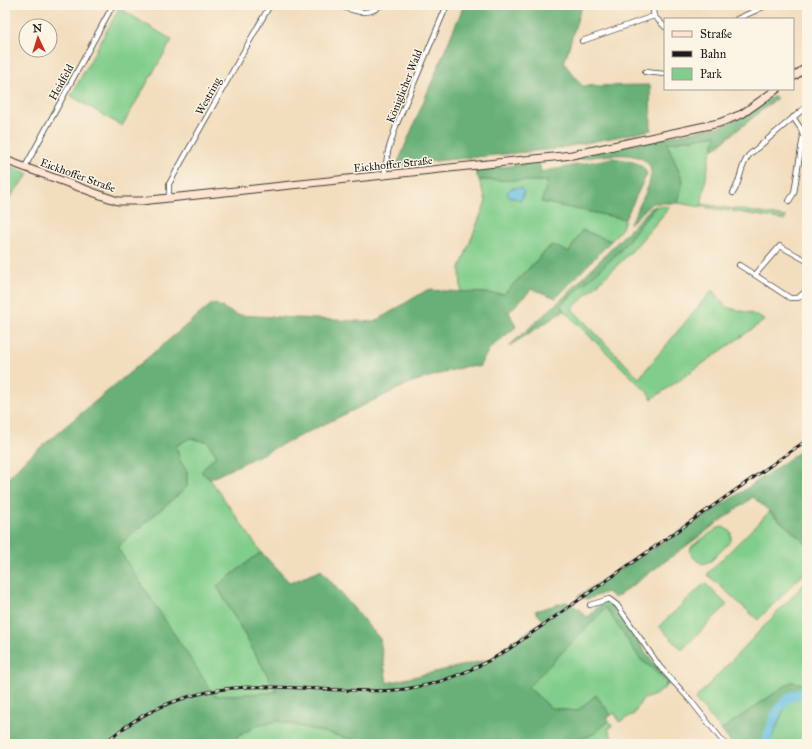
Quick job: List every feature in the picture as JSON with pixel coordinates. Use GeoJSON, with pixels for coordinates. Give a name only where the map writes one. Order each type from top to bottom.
{"type":"FeatureCollection","features":[{"type":"Feature","properties":{"kind":"main road"},"geometry":{"type":"LineString","coordinates":[[794,76],[807,67]]}},
{"type":"Feature","properties":{"kind":"main road","name":"Eickhoffer Straße"},"geometry":{"type":"LineString","coordinates":[[5,160],[118,201],[134,202],[555,158],[719,123],[742,114],[776,90]]}},
{"type":"Feature","properties":{"kind":"street","name":"Heidfeld"},"geometry":{"type":"LineString","coordinates":[[25,167],[114,5]]}},
{"type":"Feature","properties":{"kind":"street","name":"Westring"},"geometry":{"type":"LineString","coordinates":[[169,198],[169,184],[270,5]]}},
{"type":"Feature","properties":{"kind":"street"},"geometry":{"type":"LineString","coordinates":[[337,5],[360,13],[374,11],[381,5]]}},
{"type":"Feature","properties":{"kind":"street","name":"Königlicher Wald"},"geometry":{"type":"LineString","coordinates":[[384,176],[388,151],[396,126],[447,5]]}},
{"type":"Feature","properties":{"kind":"street"},"geometry":{"type":"LineString","coordinates":[[652,5],[654,16],[664,26]]}},
{"type":"Feature","properties":{"kind":"street"},"geometry":{"type":"LineString","coordinates":[[738,18],[768,5]]}},
{"type":"Feature","properties":{"kind":"street"},"geometry":{"type":"LineString","coordinates":[[582,41],[654,16]]}},
{"type":"Feature","properties":{"kind":"street"},"geometry":{"type":"LineString","coordinates":[[645,72],[664,74]]}},
{"type":"Feature","properties":{"kind":"street"},"geometry":{"type":"LineString","coordinates":[[733,193],[738,185],[744,160],[807,106]]}},
{"type":"Feature","properties":{"kind":"street"},"geometry":{"type":"LineString","coordinates":[[789,202],[794,193],[803,136],[801,129],[793,117]]}},
{"type":"Feature","properties":{"kind":"street"},"geometry":{"type":"LineString","coordinates":[[755,275],[780,246],[806,258]]}},
{"type":"Feature","properties":{"kind":"street"},"geometry":{"type":"LineString","coordinates":[[739,265],[790,298],[798,298],[807,290]]}},
{"type":"Feature","properties":{"kind":"street"},"geometry":{"type":"LineString","coordinates":[[590,605],[610,599],[618,605],[660,667],[691,701],[725,744]]}},
{"type":"Feature","properties":{"kind":"green space"},"geometry":{"type":"Polygon","coordinates":[[[464,5],[585,5],[580,11],[564,63],[582,86],[650,85],[651,130],[555,149],[397,165],[464,5]]]}},
{"type":"Feature","properties":{"kind":"green space"},"geometry":{"type":"Polygon","coordinates":[[[119,8],[172,40],[122,126],[71,96],[119,8]]]}},
{"type":"Feature","properties":{"kind":"green space"},"geometry":{"type":"Polygon","coordinates":[[[774,96],[777,98],[713,150],[716,135],[667,143],[683,181],[678,203],[652,203],[630,224],[645,194],[651,176],[649,165],[641,158],[629,155],[614,155],[598,156],[560,163],[565,158],[721,126],[744,116],[774,96]]]}},
{"type":"Feature","properties":{"kind":"green space"},"geometry":{"type":"Polygon","coordinates":[[[717,135],[710,155],[701,207],[678,203],[683,181],[667,143],[717,135]]]}},
{"type":"Feature","properties":{"kind":"green space"},"geometry":{"type":"Polygon","coordinates":[[[612,158],[638,164],[642,166],[647,174],[625,219],[541,202],[548,181],[479,180],[475,171],[539,162],[541,172],[612,158]]]}},
{"type":"Feature","properties":{"kind":"green space"},"geometry":{"type":"Polygon","coordinates":[[[5,164],[29,174],[5,203],[5,164]]]}},
{"type":"Feature","properties":{"kind":"green space"},"geometry":{"type":"Polygon","coordinates":[[[479,180],[548,181],[542,202],[625,219],[622,228],[611,241],[582,230],[569,252],[551,245],[504,294],[461,292],[460,268],[486,201],[479,180]]]}},
{"type":"Feature","properties":{"kind":"green space"},"geometry":{"type":"Polygon","coordinates":[[[702,204],[730,208],[729,211],[702,207],[702,204]]]}},
{"type":"Feature","properties":{"kind":"green space"},"geometry":{"type":"Polygon","coordinates":[[[656,206],[670,207],[632,251],[572,309],[639,378],[712,290],[726,307],[750,313],[765,320],[652,399],[648,393],[564,311],[561,305],[618,253],[656,206]]]}},
{"type":"Feature","properties":{"kind":"green space"},"geometry":{"type":"Polygon","coordinates":[[[656,206],[618,253],[561,305],[564,311],[509,346],[562,299],[651,208],[656,206]]]}},
{"type":"Feature","properties":{"kind":"green space"},"geometry":{"type":"Polygon","coordinates":[[[732,208],[786,217],[785,220],[732,211],[732,208]]]}},
{"type":"Feature","properties":{"kind":"green space"},"geometry":{"type":"Polygon","coordinates":[[[582,230],[611,241],[556,298],[532,289],[509,312],[516,327],[490,348],[479,367],[467,366],[412,382],[210,479],[201,472],[216,455],[208,442],[190,438],[176,446],[180,461],[187,471],[187,487],[117,547],[215,696],[277,692],[217,586],[261,552],[290,583],[321,570],[380,639],[387,683],[491,659],[543,620],[535,611],[566,602],[579,609],[587,617],[603,602],[610,602],[670,683],[666,687],[666,682],[640,659],[606,608],[528,687],[551,708],[577,711],[596,695],[611,715],[607,717],[609,721],[595,733],[580,740],[578,744],[371,744],[279,721],[256,726],[225,744],[5,744],[5,482],[23,462],[213,303],[237,315],[374,322],[427,290],[504,294],[552,245],[569,252],[582,230]]]}},
{"type":"Feature","properties":{"kind":"green space"},"geometry":{"type":"Polygon","coordinates":[[[190,438],[208,442],[216,455],[201,472],[210,479],[261,552],[217,586],[277,692],[214,696],[117,547],[187,487],[187,471],[180,461],[176,446],[190,438]]]}},
{"type":"Feature","properties":{"kind":"green space"},"geometry":{"type":"Polygon","coordinates":[[[805,448],[807,449],[807,544],[753,497],[615,598],[607,592],[588,599],[577,597],[743,491],[805,448]]]}},
{"type":"Feature","properties":{"kind":"green space"},"geometry":{"type":"Polygon","coordinates":[[[769,512],[807,544],[807,570],[758,620],[707,574],[769,512]]]}},
{"type":"Feature","properties":{"kind":"green space"},"geometry":{"type":"Polygon","coordinates":[[[723,527],[731,532],[731,541],[711,561],[703,564],[694,557],[690,551],[692,546],[718,528],[723,527]]]}},
{"type":"Feature","properties":{"kind":"green space"},"geometry":{"type":"Polygon","coordinates":[[[807,581],[807,684],[791,682],[721,730],[695,699],[807,581]]]}},
{"type":"Feature","properties":{"kind":"green space"},"geometry":{"type":"Polygon","coordinates":[[[705,583],[727,605],[682,650],[659,626],[705,583]]]}},
{"type":"Feature","properties":{"kind":"green space"},"geometry":{"type":"Polygon","coordinates":[[[606,607],[640,659],[666,682],[666,687],[655,695],[642,700],[634,714],[619,722],[615,713],[611,715],[596,695],[577,711],[551,708],[528,687],[606,607]]]}},
{"type":"Feature","properties":{"kind":"green space"},"geometry":{"type":"Polygon","coordinates":[[[791,682],[807,684],[807,695],[795,697],[785,707],[769,744],[732,744],[721,730],[791,682]]]}},
{"type":"Feature","properties":{"kind":"green space"},"geometry":{"type":"Polygon","coordinates":[[[807,695],[807,744],[769,744],[785,707],[795,697],[807,695]]]}},
{"type":"Feature","properties":{"kind":"green space"},"geometry":{"type":"Polygon","coordinates":[[[279,721],[371,744],[225,744],[256,726],[279,721]]]}},
{"type":"Feature","properties":{"kind":"green space"},"geometry":{"type":"Polygon","coordinates":[[[609,721],[612,726],[608,729],[615,744],[578,744],[580,740],[595,733],[609,721]]]}},
{"type":"Feature","properties":{"kind":"water"},"geometry":{"type":"Polygon","coordinates":[[[512,188],[521,188],[524,192],[521,200],[508,196],[507,192],[512,188]]]}},
{"type":"Feature","properties":{"kind":"waterway"},"geometry":{"type":"LineString","coordinates":[[765,744],[778,710],[789,698],[807,691]]}},
{"type":"Feature","properties":{"kind":"railway"},"geometry":{"type":"LineString","coordinates":[[104,744],[119,731],[153,711],[189,696],[209,692],[248,687],[366,691],[397,690],[419,687],[459,675],[485,663],[509,649],[807,440]]}}]}
